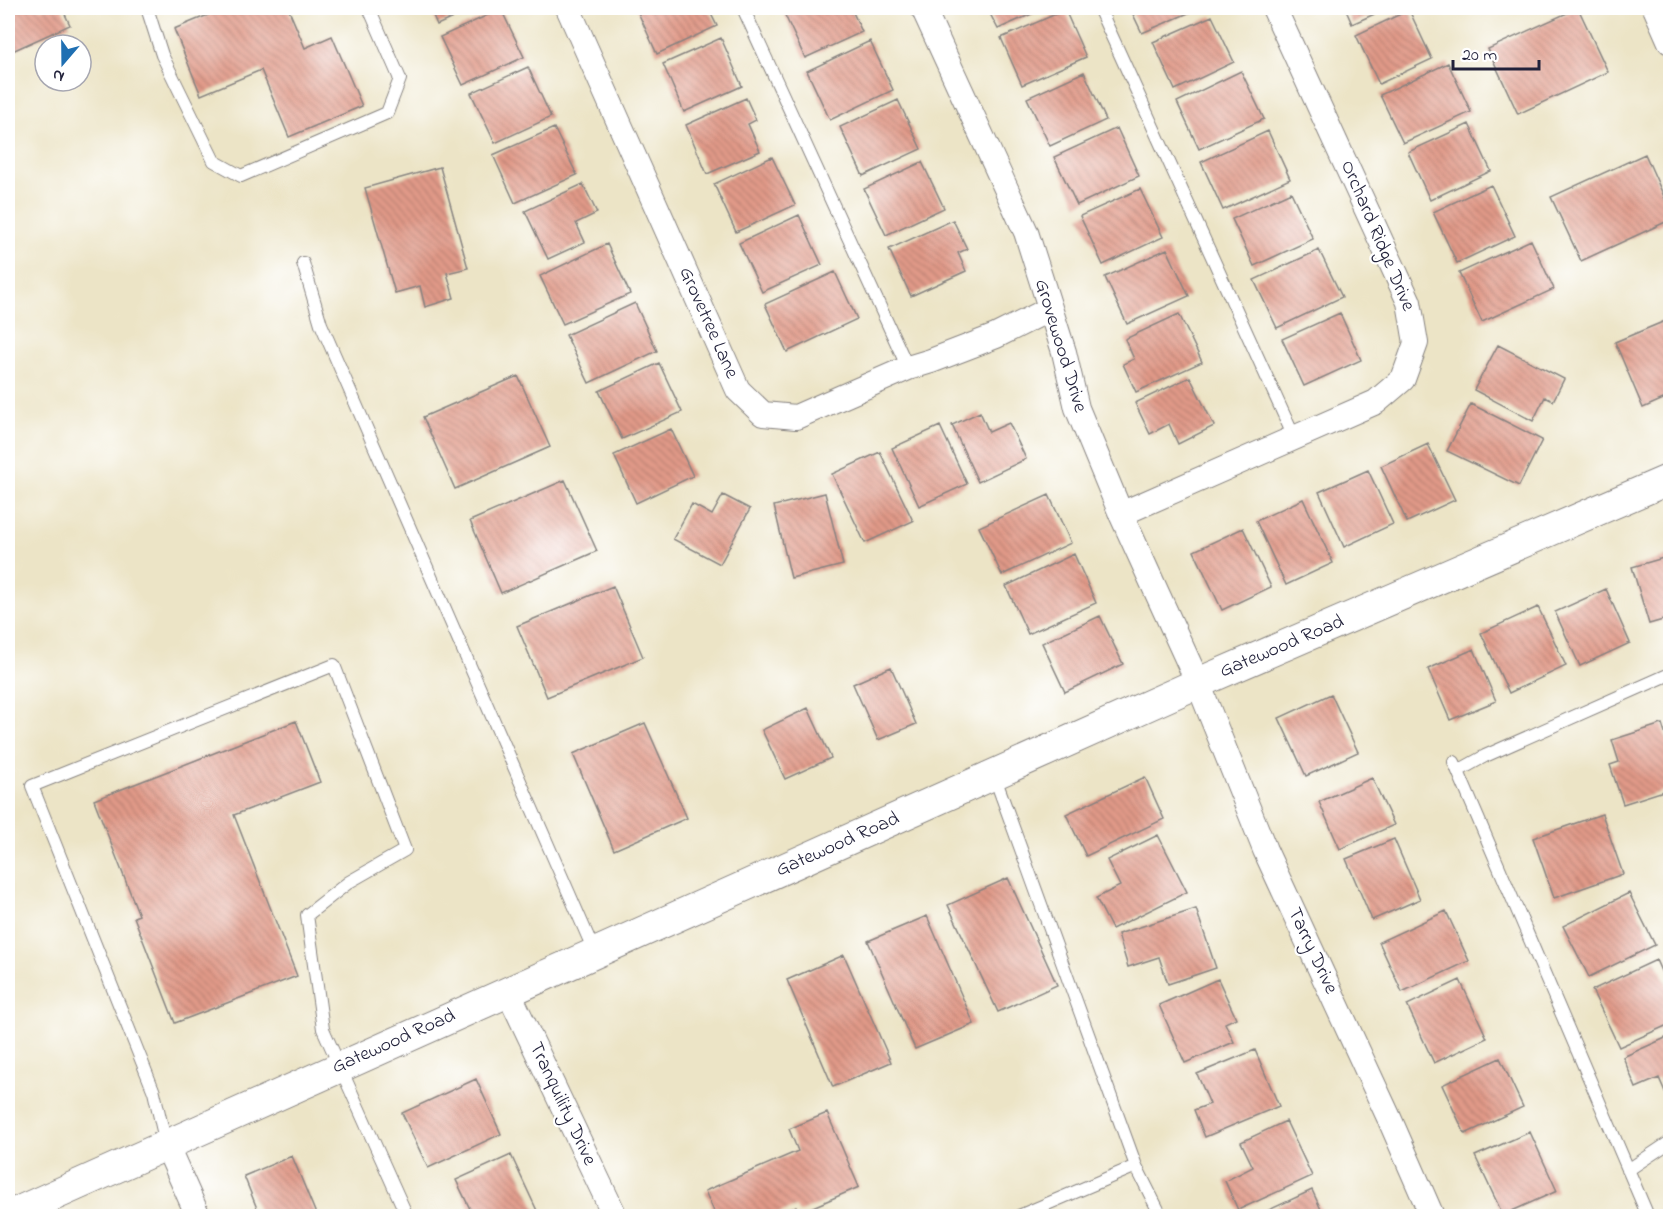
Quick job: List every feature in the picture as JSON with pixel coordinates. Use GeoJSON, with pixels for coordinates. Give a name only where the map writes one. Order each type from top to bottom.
{"type":"FeatureCollection","features":[{"type":"Feature","properties":{"kind":"street","name":"Grovetree Lane"},"geometry":{"type":"LineString","coordinates":[[568,8],[738,390],[763,414],[796,417],[908,368],[931,362],[996,336],[1050,309]]}},
{"type":"Feature","properties":{"kind":"street","name":"Grovewood Drive"},"geometry":{"type":"LineString","coordinates":[[923,8],[1026,232],[1064,352],[1077,408],[1121,514],[1198,683]]}},
{"type":"Feature","properties":{"kind":"street","name":"Orchard Ridge Drive"},"geometry":{"type":"LineString","coordinates":[[1121,514],[1376,402],[1403,379],[1416,343],[1409,302],[1274,8]]}},
{"type":"Feature","properties":{"kind":"street"},"geometry":{"type":"LineString","coordinates":[[1655,8],[1669,36]]}},
{"type":"Feature","properties":{"kind":"street","name":"Gatewood Road"},"geometry":{"type":"LineString","coordinates":[[8,1216],[1198,683],[1671,479]]}},
{"type":"Feature","properties":{"kind":"street","name":"Tarry Drive"},"geometry":{"type":"LineString","coordinates":[[1198,683],[1265,850],[1432,1216]]}},
{"type":"Feature","properties":{"kind":"street","name":"Tranquility Drive"},"geometry":{"type":"LineString","coordinates":[[508,991],[615,1216]]}},
{"type":"Feature","properties":{"kind":"street"},"geometry":{"type":"LineString","coordinates":[[166,1144],[198,1216]]}},
{"type":"Feature","properties":{"kind":"lane"},"geometry":{"type":"LineString","coordinates":[[147,8],[162,55],[214,161],[241,176],[387,113],[400,80],[369,8]]}},
{"type":"Feature","properties":{"kind":"lane"},"geometry":{"type":"LineString","coordinates":[[743,8],[908,368]]}},
{"type":"Feature","properties":{"kind":"lane"},"geometry":{"type":"LineString","coordinates":[[1099,8],[1294,437]]}},
{"type":"Feature","properties":{"kind":"lane"},"geometry":{"type":"LineString","coordinates":[[303,263],[321,324],[595,953]]}},
{"type":"Feature","properties":{"kind":"lane"},"geometry":{"type":"LineString","coordinates":[[166,1144],[154,1092],[32,786],[334,665],[405,850],[349,882],[307,915],[323,1029],[407,1216]]}},
{"type":"Feature","properties":{"kind":"lane"},"geometry":{"type":"LineString","coordinates":[[1648,1216],[1456,766],[1485,756],[1671,674]]}},
{"type":"Feature","properties":{"kind":"lane"},"geometry":{"type":"LineString","coordinates":[[994,775],[1136,1166],[1161,1216]]}},
{"type":"Feature","properties":{"kind":"lane"},"geometry":{"type":"LineString","coordinates":[[1628,1170],[1671,1142]]}},
{"type":"Feature","properties":{"kind":"lane"},"geometry":{"type":"LineString","coordinates":[[1019,1216],[1136,1166]]}},
{"type":"Feature","properties":{"kind":"building"},"geometry":{"type":"Polygon","coordinates":[[[8,8],[62,8],[70,25],[52,33],[33,33],[33,42],[8,53],[8,8]]]}},
{"type":"Feature","properties":{"kind":"building"},"geometry":{"type":"Polygon","coordinates":[[[225,8],[288,8],[305,48],[332,36],[362,106],[289,137],[261,70],[201,95],[174,29],[225,8]]]}},
{"type":"Feature","properties":{"kind":"building"},"geometry":{"type":"Polygon","coordinates":[[[430,8],[475,8],[437,25],[430,8]]]}},
{"type":"Feature","properties":{"kind":"building"},"geometry":{"type":"Polygon","coordinates":[[[636,8],[708,8],[717,26],[657,54],[636,8]]]}},
{"type":"Feature","properties":{"kind":"building"},"geometry":{"type":"Polygon","coordinates":[[[791,8],[851,8],[862,32],[805,58],[783,11],[791,8]]]}},
{"type":"Feature","properties":{"kind":"building"},"geometry":{"type":"Polygon","coordinates":[[[987,8],[1045,8],[998,29],[987,8]]]}},
{"type":"Feature","properties":{"kind":"building"},"geometry":{"type":"Polygon","coordinates":[[[1130,8],[1200,8],[1142,33],[1130,8]]]}},
{"type":"Feature","properties":{"kind":"building"},"geometry":{"type":"Polygon","coordinates":[[[1345,8],[1388,8],[1352,24],[1345,8]]]}},
{"type":"Feature","properties":{"kind":"building"},"geometry":{"type":"Polygon","coordinates":[[[1578,8],[1608,72],[1518,114],[1488,49],[1578,8]]]}},
{"type":"Feature","properties":{"kind":"building"},"geometry":{"type":"Polygon","coordinates":[[[501,9],[524,57],[463,85],[440,37],[501,9]]]}},
{"type":"Feature","properties":{"kind":"building"},"geometry":{"type":"Polygon","coordinates":[[[1065,10],[1086,57],[1022,85],[1001,38],[1065,10]]]}},
{"type":"Feature","properties":{"kind":"building"},"geometry":{"type":"Polygon","coordinates":[[[1409,10],[1432,59],[1379,84],[1356,35],[1409,10]]]}},
{"type":"Feature","properties":{"kind":"building"},"geometry":{"type":"Polygon","coordinates":[[[1212,16],[1234,62],[1175,90],[1153,42],[1212,16]]]}},
{"type":"Feature","properties":{"kind":"building"},"geometry":{"type":"Polygon","coordinates":[[[721,38],[742,86],[684,112],[663,64],[721,38]]]}},
{"type":"Feature","properties":{"kind":"building"},"geometry":{"type":"Polygon","coordinates":[[[870,41],[893,90],[830,120],[807,71],[870,41]]]}},
{"type":"Feature","properties":{"kind":"building"},"geometry":{"type":"Polygon","coordinates":[[[1448,63],[1471,112],[1403,143],[1380,95],[1448,63]]]}},
{"type":"Feature","properties":{"kind":"building"},"geometry":{"type":"Polygon","coordinates":[[[528,67],[551,117],[495,143],[471,93],[528,67]]]}},
{"type":"Feature","properties":{"kind":"building"},"geometry":{"type":"Polygon","coordinates":[[[1241,71],[1264,119],[1199,149],[1177,102],[1241,71]]]}},
{"type":"Feature","properties":{"kind":"building"},"geometry":{"type":"Polygon","coordinates":[[[1084,72],[1106,120],[1050,146],[1027,98],[1084,72]]]}},
{"type":"Feature","properties":{"kind":"building"},"geometry":{"type":"Polygon","coordinates":[[[746,98],[756,120],[748,124],[760,151],[707,174],[686,125],[746,98]]]}},
{"type":"Feature","properties":{"kind":"building"},"geometry":{"type":"Polygon","coordinates":[[[898,100],[921,149],[863,176],[840,127],[898,100]]]}},
{"type":"Feature","properties":{"kind":"building"},"geometry":{"type":"Polygon","coordinates":[[[1469,124],[1491,171],[1430,200],[1408,152],[1469,124]]]}},
{"type":"Feature","properties":{"kind":"building"},"geometry":{"type":"Polygon","coordinates":[[[554,128],[577,175],[515,203],[493,155],[554,128]]]}},
{"type":"Feature","properties":{"kind":"building"},"geometry":{"type":"Polygon","coordinates":[[[1117,128],[1139,176],[1077,205],[1054,157],[1117,128]]]}},
{"type":"Feature","properties":{"kind":"building"},"geometry":{"type":"Polygon","coordinates":[[[1268,131],[1290,179],[1223,210],[1201,162],[1268,131]]]}},
{"type":"Feature","properties":{"kind":"building"},"geometry":{"type":"Polygon","coordinates":[[[1645,154],[1670,210],[1670,220],[1581,261],[1551,197],[1645,154]]]}},
{"type":"Feature","properties":{"kind":"building"},"geometry":{"type":"Polygon","coordinates":[[[772,157],[795,205],[736,232],[714,184],[772,157]]]}},
{"type":"Feature","properties":{"kind":"building"},"geometry":{"type":"Polygon","coordinates":[[[922,162],[944,208],[886,235],[864,189],[922,162]]]}},
{"type":"Feature","properties":{"kind":"building"},"geometry":{"type":"Polygon","coordinates":[[[440,167],[468,268],[447,273],[454,298],[425,307],[420,286],[395,293],[365,188],[440,167]]]}},
{"type":"Feature","properties":{"kind":"building"},"geometry":{"type":"Polygon","coordinates":[[[583,184],[597,213],[576,223],[585,242],[548,259],[525,211],[583,184]]]}},
{"type":"Feature","properties":{"kind":"building"},"geometry":{"type":"Polygon","coordinates":[[[1491,185],[1515,236],[1457,263],[1433,212],[1491,185]]]}},
{"type":"Feature","properties":{"kind":"building"},"geometry":{"type":"Polygon","coordinates":[[[1140,189],[1163,237],[1103,265],[1080,216],[1140,189]]]}},
{"type":"Feature","properties":{"kind":"building"},"geometry":{"type":"Polygon","coordinates":[[[1291,192],[1313,239],[1254,266],[1232,219],[1291,192]]]}},
{"type":"Feature","properties":{"kind":"building"},"geometry":{"type":"Polygon","coordinates":[[[799,215],[822,265],[762,292],[739,243],[799,215]]]}},
{"type":"Feature","properties":{"kind":"building"},"geometry":{"type":"Polygon","coordinates":[[[953,220],[967,249],[958,253],[966,271],[911,296],[889,249],[953,220]]]}},
{"type":"Feature","properties":{"kind":"building"},"geometry":{"type":"Polygon","coordinates":[[[1531,240],[1554,289],[1482,322],[1459,273],[1531,240]]]}},
{"type":"Feature","properties":{"kind":"building"},"geometry":{"type":"Polygon","coordinates":[[[607,244],[630,294],[563,324],[540,276],[607,244]]]}},
{"type":"Feature","properties":{"kind":"building"},"geometry":{"type":"Polygon","coordinates":[[[1167,249],[1189,296],[1127,324],[1105,277],[1167,249]]]}},
{"type":"Feature","properties":{"kind":"building"},"geometry":{"type":"Polygon","coordinates":[[[1319,250],[1342,297],[1277,328],[1254,280],[1319,250]]]}},
{"type":"Feature","properties":{"kind":"building"},"geometry":{"type":"Polygon","coordinates":[[[835,272],[857,319],[787,352],[765,304],[835,272]]]}},
{"type":"Feature","properties":{"kind":"building"},"geometry":{"type":"Polygon","coordinates":[[[635,303],[657,351],[589,383],[566,335],[635,303]]]}},
{"type":"Feature","properties":{"kind":"building"},"geometry":{"type":"Polygon","coordinates":[[[1340,313],[1361,360],[1304,386],[1282,339],[1340,313]]]}},
{"type":"Feature","properties":{"kind":"building"},"geometry":{"type":"Polygon","coordinates":[[[1179,314],[1202,362],[1136,392],[1123,364],[1134,359],[1125,339],[1179,314]]]}},
{"type":"Feature","properties":{"kind":"building"},"geometry":{"type":"Polygon","coordinates":[[[1670,319],[1670,396],[1643,408],[1615,342],[1670,319]]]}},
{"type":"Feature","properties":{"kind":"building"},"geometry":{"type":"Polygon","coordinates":[[[1498,345],[1564,379],[1553,401],[1545,397],[1533,421],[1474,390],[1498,345]]]}},
{"type":"Feature","properties":{"kind":"building"},"geometry":{"type":"Polygon","coordinates":[[[659,363],[682,412],[622,439],[599,391],[659,363]]]}},
{"type":"Feature","properties":{"kind":"building"},"geometry":{"type":"Polygon","coordinates":[[[518,376],[550,447],[455,489],[423,417],[518,376]]]}},
{"type":"Feature","properties":{"kind":"building"},"geometry":{"type":"Polygon","coordinates":[[[1190,377],[1214,426],[1178,444],[1169,424],[1150,434],[1135,403],[1190,377]]]}},
{"type":"Feature","properties":{"kind":"building"},"geometry":{"type":"Polygon","coordinates":[[[1471,404],[1542,440],[1519,486],[1447,451],[1471,404]]]}},
{"type":"Feature","properties":{"kind":"building"},"geometry":{"type":"Polygon","coordinates":[[[980,412],[989,432],[1009,423],[1026,459],[978,482],[952,425],[980,412]]]}},
{"type":"Feature","properties":{"kind":"building"},"geometry":{"type":"Polygon","coordinates":[[[940,426],[967,484],[919,506],[892,448],[940,426]]]}},
{"type":"Feature","properties":{"kind":"building"},"geometry":{"type":"Polygon","coordinates":[[[671,429],[693,476],[636,503],[614,455],[671,429]]]}},
{"type":"Feature","properties":{"kind":"building"},"geometry":{"type":"Polygon","coordinates":[[[1428,444],[1455,500],[1407,522],[1381,466],[1428,444]]]}},
{"type":"Feature","properties":{"kind":"building"},"geometry":{"type":"Polygon","coordinates":[[[880,452],[913,521],[865,543],[832,474],[880,452]]]}},
{"type":"Feature","properties":{"kind":"building"},"geometry":{"type":"Polygon","coordinates":[[[1368,470],[1393,524],[1344,547],[1319,492],[1368,470]]]}},
{"type":"Feature","properties":{"kind":"building"},"geometry":{"type":"Polygon","coordinates":[[[565,480],[597,551],[501,593],[470,521],[565,480]]]}},
{"type":"Feature","properties":{"kind":"building"},"geometry":{"type":"Polygon","coordinates":[[[825,493],[843,565],[791,578],[774,506],[825,493]]]}},
{"type":"Feature","properties":{"kind":"building"},"geometry":{"type":"Polygon","coordinates":[[[723,495],[750,509],[720,564],[673,539],[692,504],[712,515],[723,495]]]}},
{"type":"Feature","properties":{"kind":"building"},"geometry":{"type":"Polygon","coordinates":[[[1049,495],[1071,543],[1002,575],[979,527],[1049,495]]]}},
{"type":"Feature","properties":{"kind":"building"},"geometry":{"type":"Polygon","coordinates":[[[1303,499],[1333,563],[1286,585],[1256,521],[1303,499]]]}},
{"type":"Feature","properties":{"kind":"building"},"geometry":{"type":"Polygon","coordinates":[[[1243,528],[1271,587],[1222,610],[1194,551],[1243,528]]]}},
{"type":"Feature","properties":{"kind":"building"},"geometry":{"type":"Polygon","coordinates":[[[1074,554],[1096,603],[1028,634],[1006,586],[1074,554]]]}},
{"type":"Feature","properties":{"kind":"building"},"geometry":{"type":"Polygon","coordinates":[[[1670,556],[1670,618],[1649,624],[1632,567],[1670,556]]]}},
{"type":"Feature","properties":{"kind":"building"},"geometry":{"type":"Polygon","coordinates":[[[613,586],[643,657],[547,697],[517,626],[613,586]]]}},
{"type":"Feature","properties":{"kind":"building"},"geometry":{"type":"Polygon","coordinates":[[[1606,589],[1630,643],[1580,666],[1555,612],[1606,589]]]}},
{"type":"Feature","properties":{"kind":"building"},"geometry":{"type":"Polygon","coordinates":[[[1538,607],[1566,666],[1509,693],[1481,633],[1538,607]]]}},
{"type":"Feature","properties":{"kind":"building"},"geometry":{"type":"Polygon","coordinates":[[[1100,616],[1123,664],[1065,692],[1042,643],[1100,616]]]}},
{"type":"Feature","properties":{"kind":"building"},"geometry":{"type":"Polygon","coordinates":[[[1474,649],[1496,701],[1450,720],[1428,669],[1474,649]]]}},
{"type":"Feature","properties":{"kind":"building"},"geometry":{"type":"Polygon","coordinates":[[[891,667],[916,724],[878,740],[853,684],[891,667]]]}},
{"type":"Feature","properties":{"kind":"building"},"geometry":{"type":"Polygon","coordinates":[[[1331,694],[1358,752],[1306,776],[1279,718],[1331,694]]]}},
{"type":"Feature","properties":{"kind":"building"},"geometry":{"type":"Polygon","coordinates":[[[808,708],[831,758],[785,779],[762,730],[808,708]]]}},
{"type":"Feature","properties":{"kind":"building"},"geometry":{"type":"Polygon","coordinates":[[[296,721],[320,782],[234,815],[297,976],[175,1023],[134,917],[139,915],[94,800],[296,721]]]}},
{"type":"Feature","properties":{"kind":"building"},"geometry":{"type":"Polygon","coordinates":[[[645,723],[687,818],[614,850],[573,754],[645,723]]]}},
{"type":"Feature","properties":{"kind":"building"},"geometry":{"type":"Polygon","coordinates":[[[1662,724],[1670,749],[1670,789],[1623,804],[1610,765],[1619,762],[1612,740],[1662,724]]]}},
{"type":"Feature","properties":{"kind":"building"},"geometry":{"type":"Polygon","coordinates":[[[1145,777],[1164,819],[1086,856],[1066,814],[1145,777]]]}},
{"type":"Feature","properties":{"kind":"building"},"geometry":{"type":"Polygon","coordinates":[[[1372,778],[1394,825],[1340,849],[1319,802],[1372,778]]]}},
{"type":"Feature","properties":{"kind":"building"},"geometry":{"type":"Polygon","coordinates":[[[1602,814],[1623,874],[1554,898],[1533,838],[1602,814]]]}},
{"type":"Feature","properties":{"kind":"building"},"geometry":{"type":"Polygon","coordinates":[[[1158,835],[1187,892],[1112,929],[1096,898],[1120,886],[1107,860],[1158,835]]]}},
{"type":"Feature","properties":{"kind":"building"},"geometry":{"type":"Polygon","coordinates":[[[1394,839],[1420,899],[1372,920],[1346,859],[1394,839]]]}},
{"type":"Feature","properties":{"kind":"building"},"geometry":{"type":"Polygon","coordinates":[[[1008,878],[1057,985],[998,1012],[948,905],[1008,878]]]}},
{"type":"Feature","properties":{"kind":"building"},"geometry":{"type":"Polygon","coordinates":[[[1629,893],[1655,945],[1589,977],[1563,926],[1629,893]]]}},
{"type":"Feature","properties":{"kind":"building"},"geometry":{"type":"Polygon","coordinates":[[[1196,909],[1216,968],[1168,984],[1159,957],[1128,967],[1118,934],[1196,909]]]}},
{"type":"Feature","properties":{"kind":"building"},"geometry":{"type":"Polygon","coordinates":[[[1446,911],[1469,961],[1402,992],[1379,942],[1446,911]]]}},
{"type":"Feature","properties":{"kind":"building"},"geometry":{"type":"Polygon","coordinates":[[[927,916],[974,1024],[915,1049],[868,941],[927,916]]]}},
{"type":"Feature","properties":{"kind":"building"},"geometry":{"type":"Polygon","coordinates":[[[844,955],[891,1062],[833,1087],[787,980],[844,955]]]}},
{"type":"Feature","properties":{"kind":"building"},"geometry":{"type":"Polygon","coordinates":[[[1656,960],[1670,991],[1670,1024],[1619,1047],[1592,990],[1656,960]]]}},
{"type":"Feature","properties":{"kind":"building"},"geometry":{"type":"Polygon","coordinates":[[[1218,979],[1236,1018],[1225,1023],[1234,1042],[1185,1063],[1159,1005],[1218,979]]]}},
{"type":"Feature","properties":{"kind":"building"},"geometry":{"type":"Polygon","coordinates":[[[1460,980],[1487,1038],[1434,1063],[1407,1005],[1460,980]]]}},
{"type":"Feature","properties":{"kind":"building"},"geometry":{"type":"Polygon","coordinates":[[[1670,1036],[1670,1103],[1659,1078],[1636,1088],[1623,1057],[1670,1036]]]}},
{"type":"Feature","properties":{"kind":"building"},"geometry":{"type":"Polygon","coordinates":[[[1255,1050],[1279,1106],[1205,1137],[1194,1110],[1210,1104],[1197,1074],[1255,1050]]]}},
{"type":"Feature","properties":{"kind":"building"},"geometry":{"type":"Polygon","coordinates":[[[1500,1058],[1523,1107],[1465,1134],[1442,1085],[1500,1058]]]}},
{"type":"Feature","properties":{"kind":"building"},"geometry":{"type":"Polygon","coordinates":[[[476,1079],[501,1134],[428,1168],[402,1113],[476,1079]]]}},
{"type":"Feature","properties":{"kind":"building"},"geometry":{"type":"Polygon","coordinates":[[[827,1113],[859,1187],[799,1213],[796,1207],[772,1216],[716,1216],[705,1191],[798,1151],[789,1129],[827,1113]]]}},
{"type":"Feature","properties":{"kind":"building"},"geometry":{"type":"Polygon","coordinates":[[[1286,1121],[1312,1176],[1238,1210],[1225,1181],[1253,1167],[1241,1142],[1286,1121]]]}},
{"type":"Feature","properties":{"kind":"building"},"geometry":{"type":"Polygon","coordinates":[[[1530,1132],[1557,1191],[1503,1215],[1475,1156],[1530,1132]]]}},
{"type":"Feature","properties":{"kind":"building"},"geometry":{"type":"Polygon","coordinates":[[[511,1155],[539,1215],[455,1216],[470,1209],[456,1180],[511,1155]]]}},
{"type":"Feature","properties":{"kind":"building"},"geometry":{"type":"Polygon","coordinates":[[[292,1156],[316,1214],[260,1216],[244,1176],[292,1156]]]}},
{"type":"Feature","properties":{"kind":"building"},"geometry":{"type":"Polygon","coordinates":[[[1312,1190],[1324,1216],[1256,1216],[1312,1190]]]}}]}
